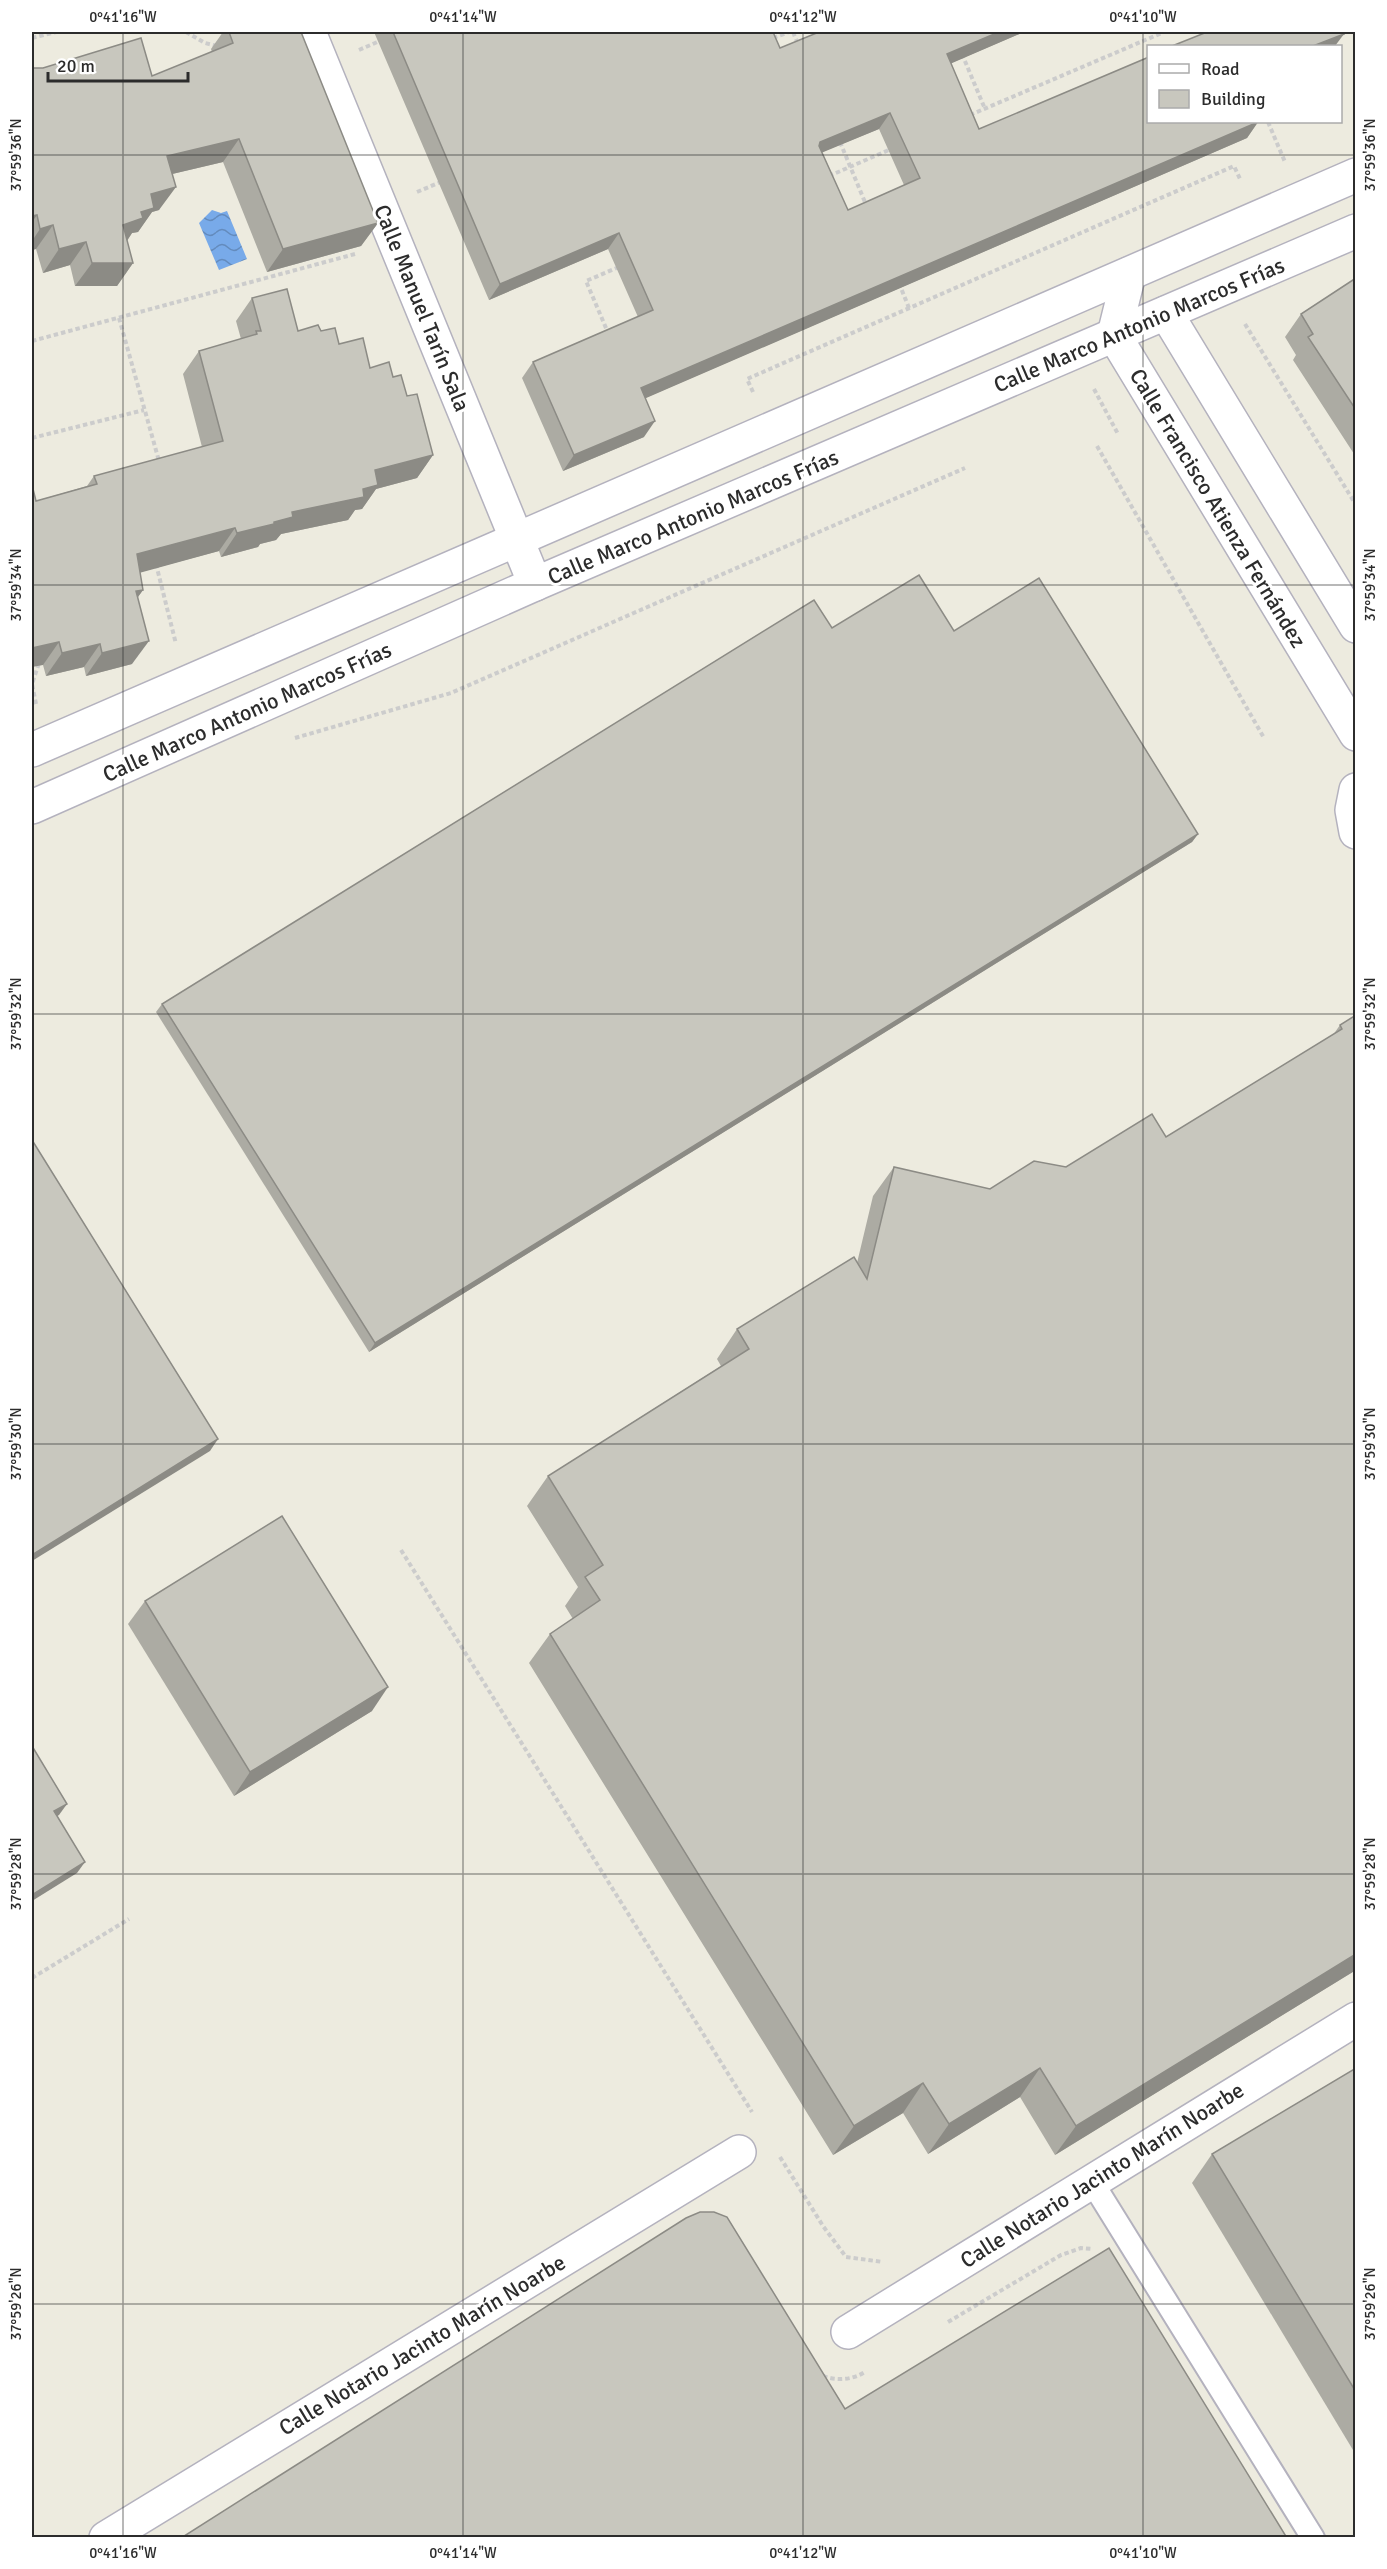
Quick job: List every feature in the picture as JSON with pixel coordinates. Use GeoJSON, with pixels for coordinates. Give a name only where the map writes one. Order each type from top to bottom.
{"type":"FeatureCollection","features":[{"type":"Feature","properties":{"kind":"street","name":"Calle Manuel Tarín Sala"},"geometry":{"type":"LineString","coordinates":[[309,32],[535,584]]}},
{"type":"Feature","properties":{"kind":"street"},"geometry":{"type":"LineString","coordinates":[[32,750],[1356,175]]}},
{"type":"Feature","properties":{"kind":"street","name":"Calle Marco Antonio Marcos Frías"},"geometry":{"type":"LineString","coordinates":[[32,807],[535,584],[1356,231]]}},
{"type":"Feature","properties":{"kind":"street"},"geometry":{"type":"LineString","coordinates":[[1114,335],[1129,274]]}},
{"type":"Feature","properties":{"kind":"street"},"geometry":{"type":"LineString","coordinates":[[1166,313],[1356,626]]}},
{"type":"Feature","properties":{"kind":"street","name":"Calle Francisco Atienza Fernández"},"geometry":{"type":"LineString","coordinates":[[1114,335],[1356,734]]}},
{"type":"Feature","properties":{"kind":"street"},"geometry":{"type":"LineString","coordinates":[[1356,790],[1352,810],[1356,832]]}},
{"type":"Feature","properties":{"kind":"street","name":"Calle Notario Jacinto Marín Noarbe"},"geometry":{"type":"LineString","coordinates":[[848,2332],[1356,2019]]}},
{"type":"Feature","properties":{"kind":"street","name":"Calle Notario Jacinto Marín Noarbe"},"geometry":{"type":"LineString","coordinates":[[106,2538],[739,2152]]}},
{"type":"Feature","properties":{"kind":"lane"},"geometry":{"type":"LineString","coordinates":[[1092,2182],[1313,2538]]}},
{"type":"Feature","properties":{"kind":"path"},"geometry":{"type":"LineString","coordinates":[[32,38],[56,32]]}},
{"type":"Feature","properties":{"kind":"path"},"geometry":{"type":"LineString","coordinates":[[186,32],[205,43],[229,48]]}},
{"type":"Feature","properties":{"kind":"path"},"geometry":{"type":"LineString","coordinates":[[767,41],[789,32]]}},
{"type":"Feature","properties":{"kind":"path"},"geometry":{"type":"LineString","coordinates":[[793,32],[802,52]]}},
{"type":"Feature","properties":{"kind":"path"},"geometry":{"type":"LineString","coordinates":[[964,118],[1164,32]]}},
{"type":"Feature","properties":{"kind":"path"},"geometry":{"type":"LineString","coordinates":[[353,53],[392,36]]}},
{"type":"Feature","properties":{"kind":"path"},"geometry":{"type":"LineString","coordinates":[[957,43],[985,109]]}},
{"type":"Feature","properties":{"kind":"path"},"geometry":{"type":"LineString","coordinates":[[1355,144],[1356,101]]}},
{"type":"Feature","properties":{"kind":"path"},"geometry":{"type":"LineString","coordinates":[[1268,123],[1288,169]]}},
{"type":"Feature","properties":{"kind":"path"},"geometry":{"type":"LineString","coordinates":[[837,135],[868,210]]}},
{"type":"Feature","properties":{"kind":"path"},"geometry":{"type":"LineString","coordinates":[[818,180],[902,144]]}},
{"type":"Feature","properties":{"kind":"path"},"geometry":{"type":"LineString","coordinates":[[757,400],[747,379],[909,308],[1234,166],[1244,187]]}},
{"type":"Feature","properties":{"kind":"path"},"geometry":{"type":"LineString","coordinates":[[411,195],[454,176]]}},
{"type":"Feature","properties":{"kind":"path"},"geometry":{"type":"LineString","coordinates":[[32,341],[357,253]]}},
{"type":"Feature","properties":{"kind":"path"},"geometry":{"type":"LineString","coordinates":[[614,346],[586,281],[628,263]]}},
{"type":"Feature","properties":{"kind":"path"},"geometry":{"type":"LineString","coordinates":[[896,275],[909,308]]}},
{"type":"Feature","properties":{"kind":"path"},"geometry":{"type":"LineString","coordinates":[[119,318],[160,465]]}},
{"type":"Feature","properties":{"kind":"path"},"geometry":{"type":"LineString","coordinates":[[1260,348],[1356,505]]}},
{"type":"Feature","properties":{"kind":"path"},"geometry":{"type":"LineString","coordinates":[[32,438],[144,410]]}},
{"type":"Feature","properties":{"kind":"path"},"geometry":{"type":"LineString","coordinates":[[1097,446],[1264,738]]}},
{"type":"Feature","properties":{"kind":"path"},"geometry":{"type":"LineString","coordinates":[[283,741],[452,693],[965,468]]}},
{"type":"Feature","properties":{"kind":"path"},"geometry":{"type":"LineString","coordinates":[[155,563],[178,652]]}},
{"type":"Feature","properties":{"kind":"path"},"geometry":{"type":"LineString","coordinates":[[39,657],[32,684],[39,715]]}},
{"type":"Feature","properties":{"kind":"path"},"geometry":{"type":"LineString","coordinates":[[401,1550],[754,2116]]}},
{"type":"Feature","properties":{"kind":"path"},"geometry":{"type":"LineString","coordinates":[[32,1978],[129,1919]]}},
{"type":"Feature","properties":{"kind":"path"},"geometry":{"type":"LineString","coordinates":[[779,2156],[823,2226],[846,2257],[889,2263]]}},
{"type":"Feature","properties":{"kind":"path"},"geometry":{"type":"LineString","coordinates":[[939,2328],[1061,2255],[1081,2248],[1092,2249],[1099,2254]]}},
{"type":"Feature","properties":{"kind":"path"},"geometry":{"type":"LineString","coordinates":[[819,2374],[841,2379],[857,2377],[867,2371]]}},
{"type":"Feature","properties":{"kind":"water"},"geometry":{"type":"Polygon","coordinates":[[[212,210],[221,213],[227,211],[247,259],[219,270],[199,223],[212,210]]]}},
{"type":"Feature","properties":{"kind":"building"},"geometry":{"type":"Polygon","coordinates":[[[229,32],[301,32],[378,223],[283,249],[239,139],[167,156],[176,187],[151,194],[154,208],[141,212],[143,218],[123,225],[133,263],[92,263],[86,242],[59,249],[53,225],[40,229],[37,215],[32,216],[32,68],[43,68],[141,38],[152,76],[233,43],[229,32]]]}},
{"type":"Feature","properties":{"kind":"building"},"geometry":{"type":"Polygon","coordinates":[[[393,32],[773,32],[780,48],[819,32],[999,32],[947,54],[979,129],[1147,58],[1147,123],[1256,123],[641,388],[655,421],[574,455],[533,362],[653,310],[619,233],[500,284],[393,32]],[[890,113],[820,142],[819,146],[848,210],[920,178],[890,113]]]}},
{"type":"Feature","properties":{"kind":"building"},"geometry":{"type":"Polygon","coordinates":[[[1207,32],[1343,32],[1344,34],[1316,45],[1174,45],[1207,32]]]}},
{"type":"Feature","properties":{"kind":"building"},"geometry":{"type":"Polygon","coordinates":[[[1356,278],[1356,410],[1308,337],[1313,334],[1301,314],[1356,278]]]}},
{"type":"Feature","properties":{"kind":"building"},"geometry":{"type":"Polygon","coordinates":[[[287,289],[298,331],[318,325],[321,331],[335,328],[339,344],[363,338],[370,368],[389,362],[393,377],[401,375],[407,396],[417,394],[433,455],[375,470],[378,485],[363,489],[364,497],[292,512],[293,517],[274,522],[274,524],[237,533],[235,528],[137,554],[143,590],[136,591],[149,641],[102,653],[100,644],[62,653],[59,642],[32,648],[32,485],[36,501],[97,484],[94,476],[223,441],[199,351],[257,334],[256,331],[261,331],[252,298],[287,289]]]}},
{"type":"Feature","properties":{"kind":"building"},"geometry":{"type":"Polygon","coordinates":[[[919,575],[954,631],[1039,578],[1198,834],[375,1343],[162,1004],[814,600],[832,628],[919,575]]]}},
{"type":"Feature","properties":{"kind":"building"},"geometry":{"type":"Polygon","coordinates":[[[1356,1015],[1356,1954],[1076,2126],[1040,2068],[949,2124],[923,2083],[854,2126],[550,1634],[600,1600],[585,1577],[603,1565],[548,1476],[749,1349],[737,1329],[854,1257],[867,1279],[894,1167],[990,1189],[1034,1161],[1066,1167],[1152,1114],[1166,1137],[1342,1029],[1340,1025],[1356,1015]]]}},
{"type":"Feature","properties":{"kind":"building"},"geometry":{"type":"Polygon","coordinates":[[[32,1140],[218,1439],[32,1555],[32,1140]]]}},
{"type":"Feature","properties":{"kind":"building"},"geometry":{"type":"Polygon","coordinates":[[[282,1516],[388,1687],[250,1772],[145,1601],[282,1516]]]}},
{"type":"Feature","properties":{"kind":"building"},"geometry":{"type":"Polygon","coordinates":[[[32,1746],[67,1804],[54,1811],[85,1862],[32,1895],[32,1746]]]}},
{"type":"Feature","properties":{"kind":"building"},"geometry":{"type":"Polygon","coordinates":[[[1356,2068],[1356,2392],[1212,2154],[1356,2068]]]}},
{"type":"Feature","properties":{"kind":"building"},"geometry":{"type":"Polygon","coordinates":[[[700,2212],[714,2212],[727,2217],[845,2409],[1109,2248],[1287,2538],[181,2538],[686,2218],[700,2212]]]}}]}
